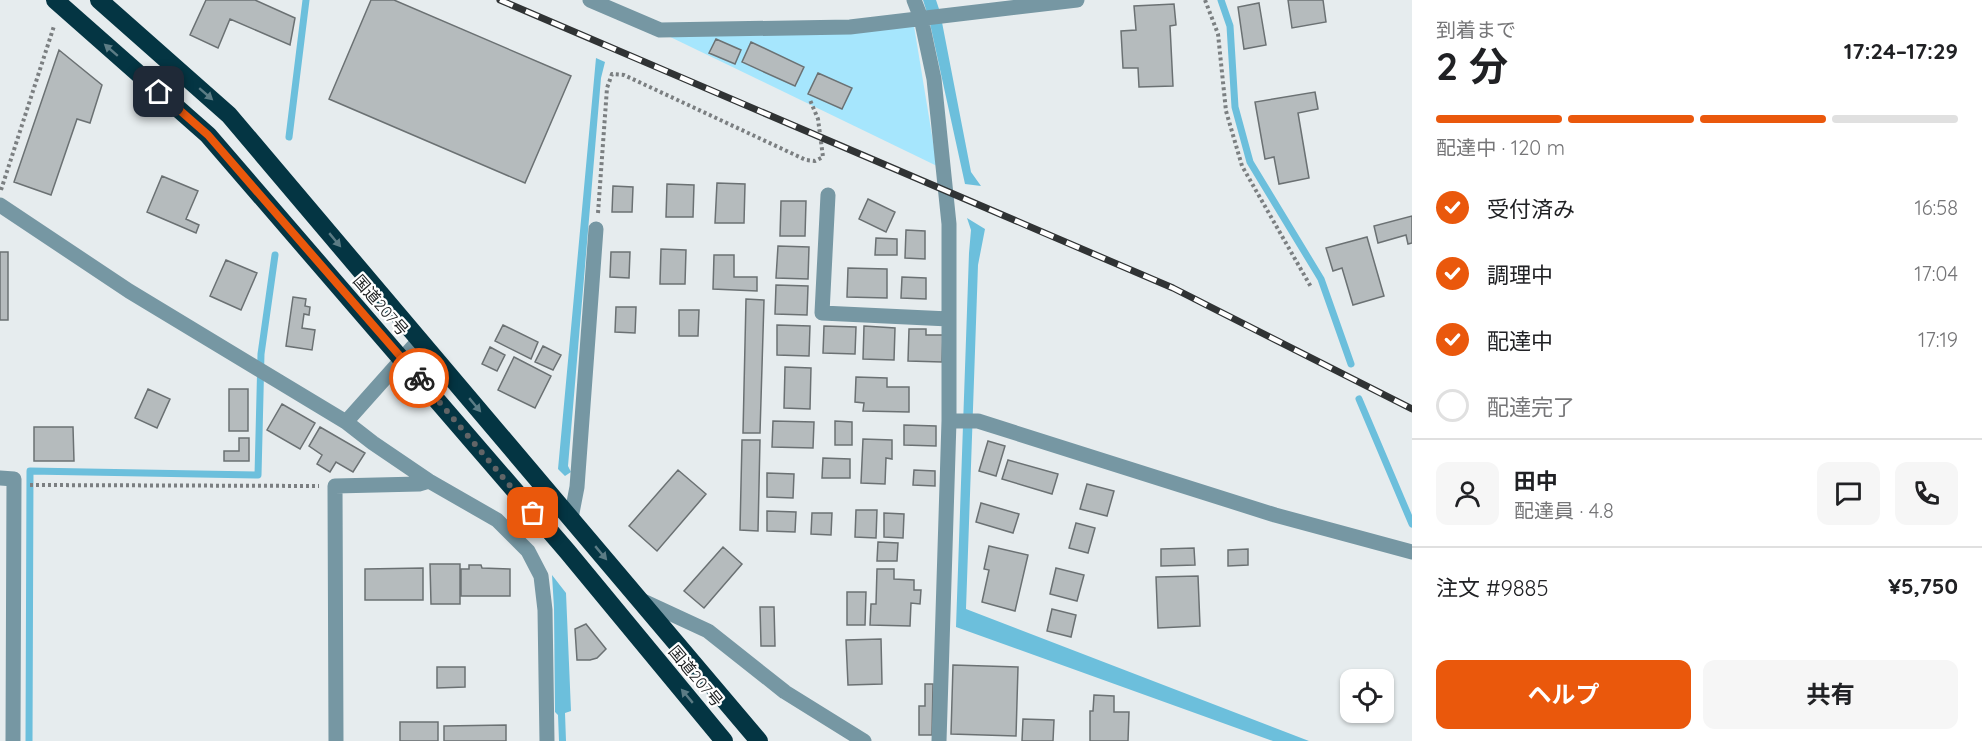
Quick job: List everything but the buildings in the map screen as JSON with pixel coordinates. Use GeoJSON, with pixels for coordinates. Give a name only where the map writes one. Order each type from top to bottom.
{"type":"FeatureCollection","features":[{"type":"Feature","properties":{"kind":"highway","name":"国道207号"},"geometry":{"type":"LineString","coordinates":[[99,0],[229,115],[759,741]]}},
{"type":"Feature","properties":{"kind":"highway","name":"国道207号"},"geometry":{"type":"LineString","coordinates":[[58,3],[208,135],[403,358],[724,741]]}},
{"type":"Feature","properties":{"kind":"street"},"geometry":{"type":"LineString","coordinates":[[914,0],[921,18],[934,79],[949,224],[949,319],[953,421],[939,741]]}},
{"type":"Feature","properties":{"kind":"street"},"geometry":{"type":"LineString","coordinates":[[592,1],[660,30],[850,27],[1077,0]]}},
{"type":"Feature","properties":{"kind":"street"},"geometry":{"type":"LineString","coordinates":[[828,195],[822,313],[949,319]]}},
{"type":"Feature","properties":{"kind":"street"},"geometry":{"type":"LineString","coordinates":[[0,205],[129,291],[346,422],[429,481],[497,520],[528,552],[540,576],[545,610],[547,741]]}},
{"type":"Feature","properties":{"kind":"street"},"geometry":{"type":"LineString","coordinates":[[571,518],[577,488],[596,229]]}},
{"type":"Feature","properties":{"kind":"street"},"geometry":{"type":"LineString","coordinates":[[346,422],[420,339]]}},
{"type":"Feature","properties":{"kind":"street"},"geometry":{"type":"LineString","coordinates":[[953,421],[978,421],[1275,515],[1412,552]]}},
{"type":"Feature","properties":{"kind":"street"},"geometry":{"type":"LineString","coordinates":[[0,478],[14,479],[13,741]]}},
{"type":"Feature","properties":{"kind":"street"},"geometry":{"type":"LineString","coordinates":[[336,741],[335,486],[419,484],[429,481]]}},
{"type":"Feature","properties":{"kind":"street"},"geometry":{"type":"LineString","coordinates":[[639,598],[708,631],[785,692],[864,741]]}},
{"type":"Feature","properties":{"kind":"path"},"geometry":{"type":"LineString","coordinates":[[1205,0],[1218,34],[1226,111],[1242,166],[1311,287]]}},
{"type":"Feature","properties":{"kind":"path"},"geometry":{"type":"LineString","coordinates":[[0,193],[58,3]]}},
{"type":"Feature","properties":{"kind":"path"},"geometry":{"type":"LineString","coordinates":[[596,229],[607,88],[612,74],[624,75],[806,160],[815,161],[823,157],[818,119],[810,100]]}},
{"type":"Feature","properties":{"kind":"path"},"geometry":{"type":"LineString","coordinates":[[39,486],[335,486]]}},
{"type":"Feature","properties":{"kind":"shaded area"},"geometry":{"type":"Polygon","coordinates":[[[923,0],[936,0],[940,12],[971,172],[981,186],[965,184],[923,0]]]}},
{"type":"Feature","properties":{"kind":"shaded area"},"geometry":{"type":"Polygon","coordinates":[[[914,26],[937,166],[662,33],[914,26]]]}},
{"type":"Feature","properties":{"kind":"shaded area"},"geometry":{"type":"Polygon","coordinates":[[[596,58],[605,62],[601,78],[568,466],[571,472],[565,476],[558,469],[596,58]]]}},
{"type":"Feature","properties":{"kind":"shaded area"},"geometry":{"type":"Polygon","coordinates":[[[967,218],[985,229],[978,265],[966,609],[1309,741],[1273,741],[956,627],[971,230],[967,218]]]}},
{"type":"Feature","properties":{"kind":"shaded area"},"geometry":{"type":"Polygon","coordinates":[[[552,575],[566,593],[571,711],[565,713],[566,741],[559,741],[558,715],[555,712],[552,575]]]}},
{"type":"Feature","properties":{"kind":"waterway"},"geometry":{"type":"LineString","coordinates":[[289,137],[306,0]]}},
{"type":"Feature","properties":{"kind":"waterway"},"geometry":{"type":"LineString","coordinates":[[1221,0],[1230,26],[1235,107],[1250,162],[1321,279],[1351,364]]}},
{"type":"Feature","properties":{"kind":"waterway"},"geometry":{"type":"LineString","coordinates":[[29,741],[30,471],[258,475],[261,354],[275,255]]}},
{"type":"Feature","properties":{"kind":"waterway"},"geometry":{"type":"LineString","coordinates":[[1359,399],[1412,524]]}},
{"type":"Feature","properties":{"kind":"railway"},"geometry":{"type":"LineString","coordinates":[[500,0],[1173,288],[1412,409]]}},
{"type":"Feature","properties":{"kind":"way so far"},"geometry":{"type":"LineString","coordinates":[[419,378],[533,513]]}},
{"type":"Feature","properties":{"kind":"route"},"geometry":{"type":"LineString","coordinates":[[159,92],[208,135],[419,378]]}}]}
